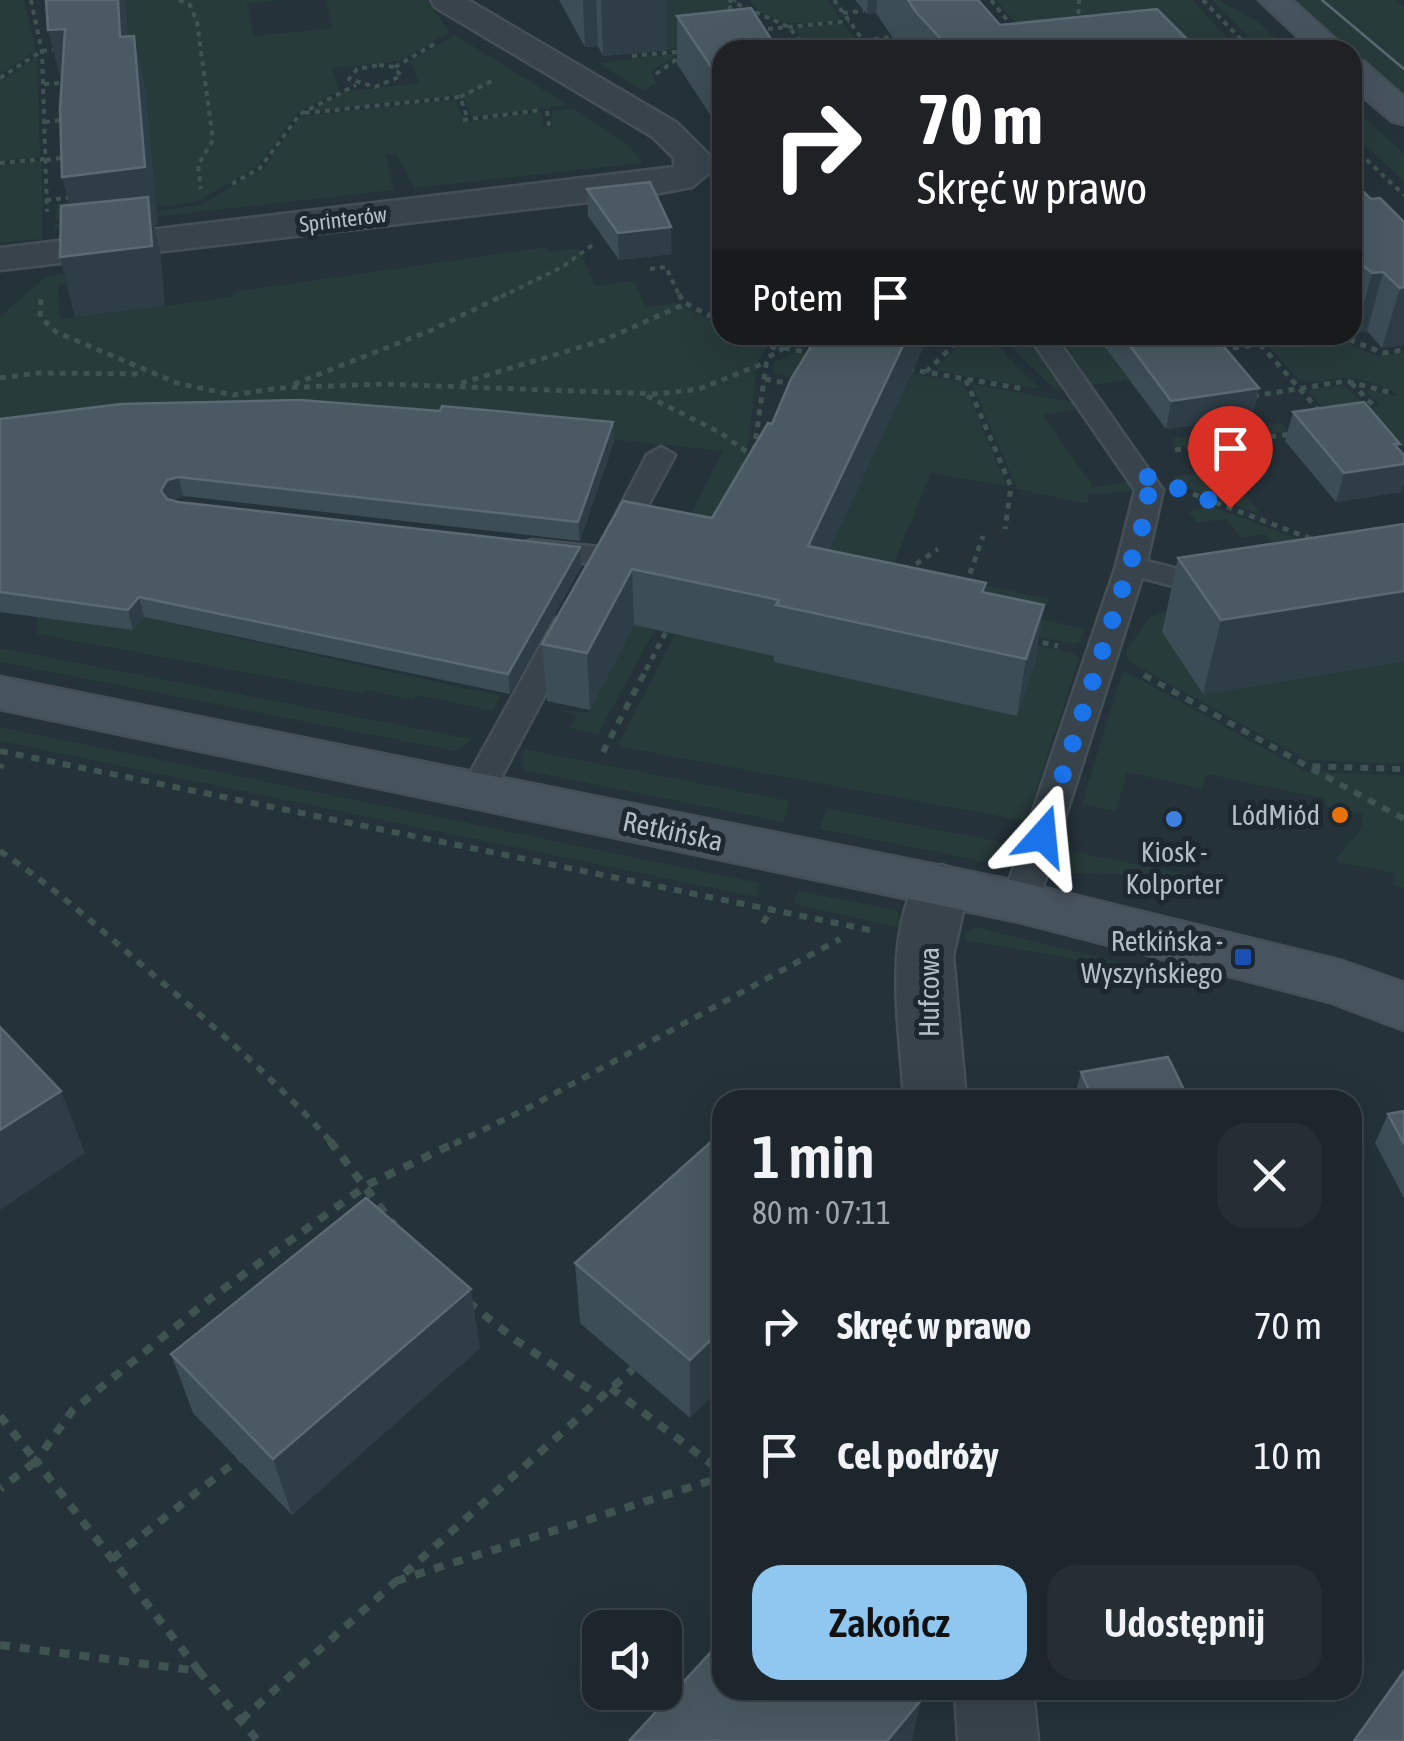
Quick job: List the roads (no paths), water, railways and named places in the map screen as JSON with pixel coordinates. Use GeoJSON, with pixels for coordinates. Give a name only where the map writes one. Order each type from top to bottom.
{"type":"FeatureCollection","features":[{"type":"Feature","properties":{"kind":"street","name":"Sprinterów"},"geometry":{"type":"LineString","coordinates":[[0,258],[649,184],[701,184],[691,156],[665,130],[446,0]]}},
{"type":"Feature","properties":{"kind":"street"},"geometry":{"type":"LineString","coordinates":[[1274,0],[1320,40]]}},
{"type":"Feature","properties":{"kind":"street"},"geometry":{"type":"LineString","coordinates":[[1362,78],[1404,114]]}},
{"type":"Feature","properties":{"kind":"street","name":"Retkińska"},"geometry":{"type":"LineString","coordinates":[[0,694],[1020,902],[1342,983],[1404,992]]}},
{"type":"Feature","properties":{"kind":"street","name":"Hufcowa"},"geometry":{"type":"LineString","coordinates":[[934,1090],[924,956],[941,886]]}},
{"type":"Feature","properties":{"kind":"street","name":"Retkińska"},"geometry":{"type":"LineString","coordinates":[[1342,983],[1404,1007]]}},
{"type":"Feature","properties":{"kind":"street"},"geometry":{"type":"LineString","coordinates":[[995,1700],[998,1741]]}},
{"type":"Feature","properties":{"kind":"lane"},"geometry":{"type":"LineString","coordinates":[[1020,902],[1131,566],[1149,500],[1140,474],[1047,345]]}},
{"type":"Feature","properties":{"kind":"lane"},"geometry":{"type":"LineString","coordinates":[[476,791],[661,455]]}},
{"type":"Feature","properties":{"kind":"lane"},"geometry":{"type":"LineString","coordinates":[[502,546],[605,558]]}},
{"type":"Feature","properties":{"kind":"lane"},"geometry":{"type":"LineString","coordinates":[[1131,566],[1197,583],[1252,574]]}},
{"type":"Feature","properties":{"kind":"tram line"},"geometry":{"type":"LineString","coordinates":[[1322,0],[1404,69]]}},
{"type":"Feature","properties":{"kind":"place","name":"LódMiód"},"geometry":{"type":"Point","coordinates":[1340,815]}},
{"type":"Feature","properties":{"kind":"place","name":"Kiosk - Kolporter"},"geometry":{"type":"Point","coordinates":[1174,819]}},
{"type":"Feature","properties":{"kind":"place","name":"Retkińska - Wyszyńskiego"},"geometry":{"type":"Point","coordinates":[1243,957]}}]}
